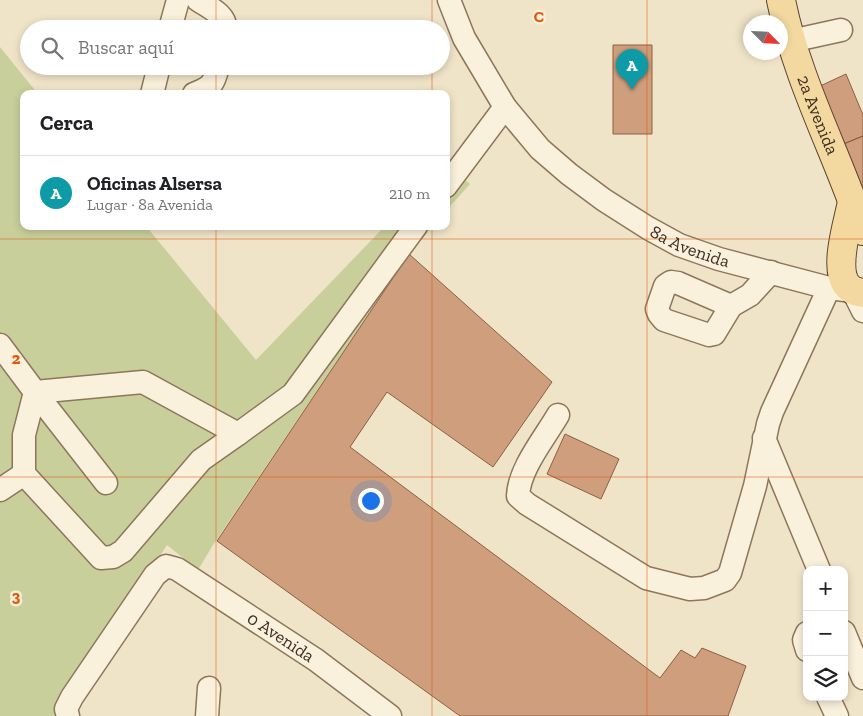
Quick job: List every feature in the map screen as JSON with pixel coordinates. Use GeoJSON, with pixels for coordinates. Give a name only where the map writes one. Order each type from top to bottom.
{"type":"FeatureCollection","features":[{"type":"Feature","properties":{"kind":"main road","name":"2a Avenida"},"geometry":{"type":"LineString","coordinates":[[781,0],[791,41],[807,89],[853,200],[863,231]]}},
{"type":"Feature","properties":{"kind":"main road"},"geometry":{"type":"LineString","coordinates":[[852,296],[846,284],[841,265],[853,200]]}},
{"type":"Feature","properties":{"kind":"street"},"geometry":{"type":"LineString","coordinates":[[172,20],[178,0]]}},
{"type":"Feature","properties":{"kind":"street"},"geometry":{"type":"LineString","coordinates":[[198,0],[224,20]]}},
{"type":"Feature","properties":{"kind":"street","name":"8a Avenida"},"geometry":{"type":"LineString","coordinates":[[449,0],[464,38],[504,107],[540,149],[604,200],[648,228],[679,244],[711,256],[852,296]]}},
{"type":"Feature","properties":{"kind":"street"},"geometry":{"type":"LineString","coordinates":[[791,41],[841,30]]}},
{"type":"Feature","properties":{"kind":"street"},"geometry":{"type":"LineString","coordinates":[[153,90],[157,75]]}},
{"type":"Feature","properties":{"kind":"street"},"geometry":{"type":"LineString","coordinates":[[205,90],[215,81],[216,75]]}},
{"type":"Feature","properties":{"kind":"street"},"geometry":{"type":"LineString","coordinates":[[450,181],[504,107]]}},
{"type":"Feature","properties":{"kind":"street"},"geometry":{"type":"LineString","coordinates":[[35,392],[24,435],[24,474],[101,558],[113,557],[123,551],[201,460],[293,394],[413,230]]}},
{"type":"Feature","properties":{"kind":"street"},"geometry":{"type":"LineString","coordinates":[[731,306],[750,295],[771,272]]}},
{"type":"Feature","properties":{"kind":"street"},"geometry":{"type":"LineString","coordinates":[[558,416],[525,470],[518,488],[518,496],[527,504],[646,578],[690,589],[704,588],[717,584],[725,580],[730,573],[755,486],[764,438],[772,412],[852,296]]}},
{"type":"Feature","properties":{"kind":"street"},"geometry":{"type":"LineString","coordinates":[[0,344],[106,483]]}},
{"type":"Feature","properties":{"kind":"street"},"geometry":{"type":"LineString","coordinates":[[35,392],[143,382],[238,434]]}},
{"type":"Feature","properties":{"kind":"street"},"geometry":{"type":"LineString","coordinates":[[764,438],[817,566]]}},
{"type":"Feature","properties":{"kind":"street"},"geometry":{"type":"LineString","coordinates":[[0,490],[24,474]]}},
{"type":"Feature","properties":{"kind":"street","name":"0 Avenida"},"geometry":{"type":"LineString","coordinates":[[67,712],[155,574],[166,566],[177,568],[316,660],[390,716]]}},
{"type":"Feature","properties":{"kind":"street"},"geometry":{"type":"LineString","coordinates":[[851,631],[863,678]]}},
{"type":"Feature","properties":{"kind":"street"},"geometry":{"type":"LineString","coordinates":[[207,716],[209,688]]}},
{"type":"Feature","properties":{"kind":"street"},"geometry":{"type":"LineString","coordinates":[[830,701],[837,716]]}},
{"type":"Feature","properties":{"kind":"green space"},"geometry":{"type":"Polygon","coordinates":[[[0,47],[20,72],[20,75],[23,75],[35,90],[20,90],[20,230],[149,230],[256,360],[381,230],[430,230],[409,254],[198,570],[167,545],[55,716],[0,716],[0,47]]]}},
{"type":"Feature","properties":{"kind":"green space"},"geometry":{"type":"Polygon","coordinates":[[[450,166],[470,184],[450,206],[450,166]]]}},
{"type":"Feature","properties":{"kind":"building"},"geometry":{"type":"Polygon","coordinates":[[[613,45],[652,45],[652,134],[613,134],[613,45]]]}},
{"type":"Feature","properties":{"kind":"building"},"geometry":{"type":"Polygon","coordinates":[[[846,74],[863,115],[863,136],[841,145],[818,87],[846,74]]]}},
{"type":"Feature","properties":{"kind":"building"},"geometry":{"type":"Polygon","coordinates":[[[863,136],[863,203],[841,145],[863,136]]]}},
{"type":"Feature","properties":{"kind":"building"},"geometry":{"type":"Polygon","coordinates":[[[409,254],[552,382],[493,467],[387,392],[350,447],[660,678],[681,650],[695,658],[702,648],[746,666],[728,716],[460,716],[217,541],[409,254]]]}},
{"type":"Feature","properties":{"kind":"building"},"geometry":{"type":"Polygon","coordinates":[[[565,434],[619,459],[601,499],[547,474],[565,434]]]}},
{"type":"Feature","properties":{"kind":"place","name":"Oficinas Alsersa"},"geometry":{"type":"Point","coordinates":[632,90]}}]}
